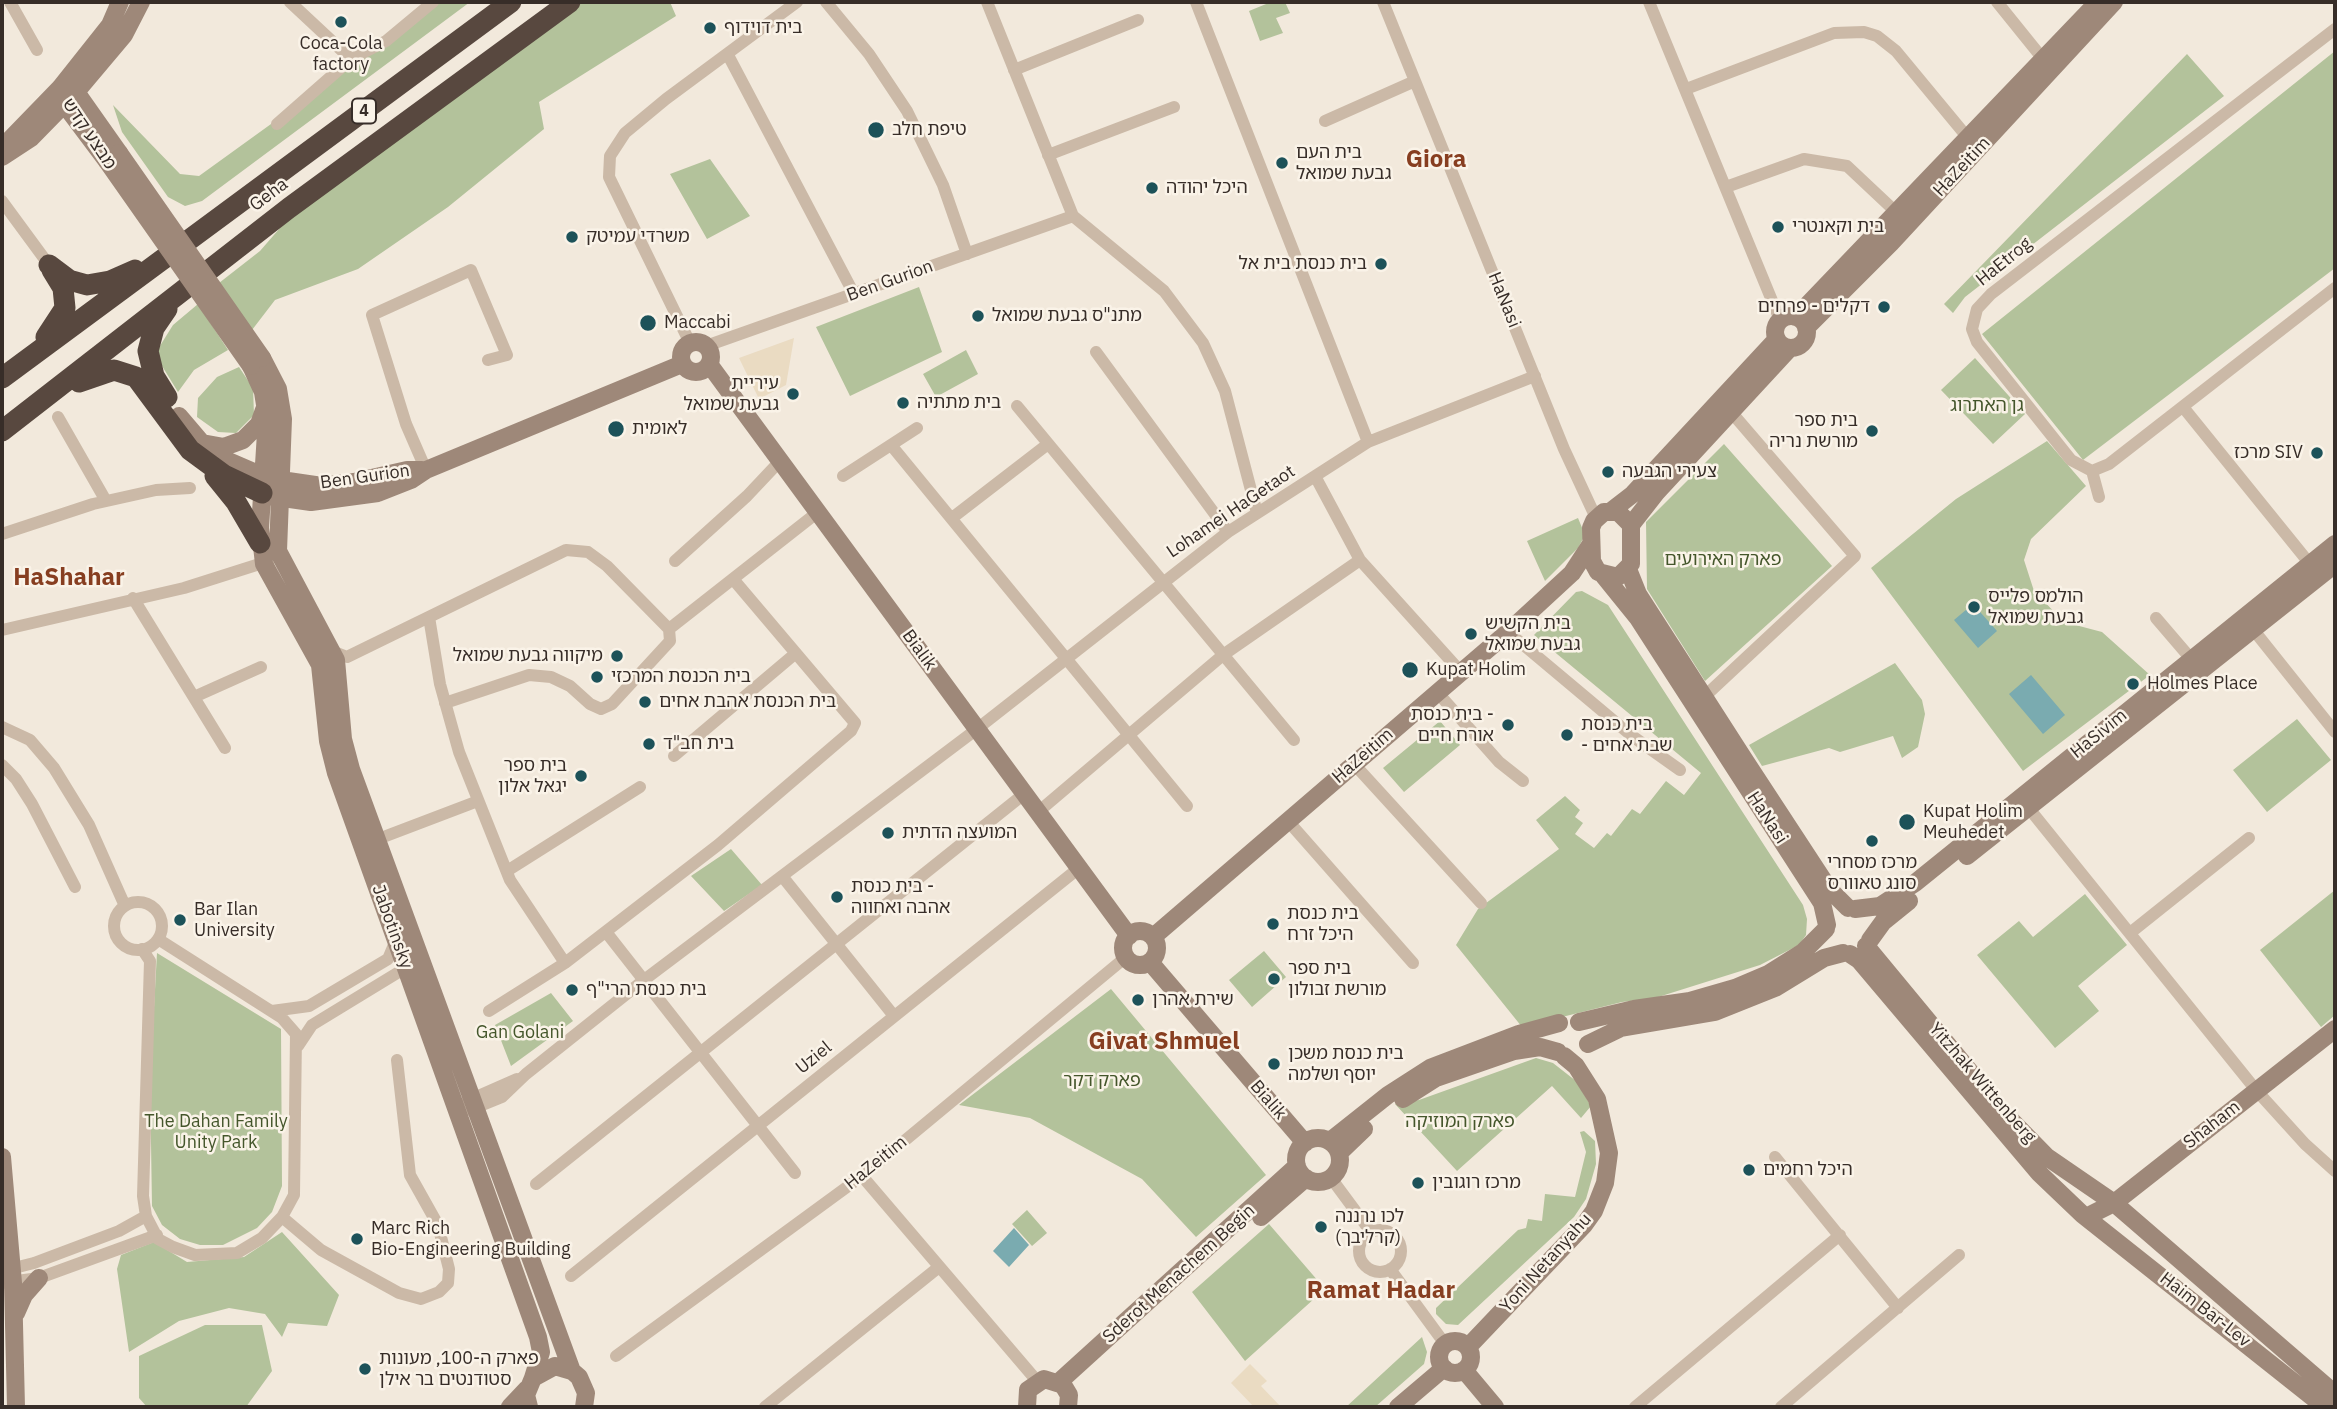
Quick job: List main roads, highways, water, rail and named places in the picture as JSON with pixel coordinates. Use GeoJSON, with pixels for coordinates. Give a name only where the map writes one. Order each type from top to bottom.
{"type":"FeatureCollection","features":[{"type":"Feature","properties":{"kind":"highway","name":"Geha"},"geometry":{"type":"LineString","coordinates":[[8,374],[510,2]]}},
{"type":"Feature","properties":{"kind":"highway","name":"Geha"},"geometry":{"type":"LineString","coordinates":[[2,431],[289,208],[570,2]]}},
{"type":"Feature","properties":{"kind":"highway"},"geometry":{"type":"LineString","coordinates":[[8,374],[41,343],[65,309],[63,288],[49,265],[79,284],[97,284],[169,255]]}},
{"type":"Feature","properties":{"kind":"highway"},"geometry":{"type":"LineString","coordinates":[[179,416],[154,376],[148,351],[154,328],[180,292]]}},
{"type":"Feature","properties":{"kind":"highway"},"geometry":{"type":"LineString","coordinates":[[36,406],[88,376],[114,370],[125,372],[144,386],[178,435],[200,450],[224,475],[276,490]]}},
{"type":"Feature","properties":{"kind":"highway"},"geometry":{"type":"LineString","coordinates":[[200,450],[268,553]]}},
{"type":"Feature","properties":{"kind":"water"},"geometry":{"type":"Polygon","coordinates":[[[1973,604],[1997,631],[1978,648],[1954,620],[1973,604]]]}},
{"type":"Feature","properties":{"kind":"water"},"geometry":{"type":"Polygon","coordinates":[[[2031,675],[2065,715],[2043,734],[2009,694],[2031,675]]]}},
{"type":"Feature","properties":{"kind":"water"},"geometry":{"type":"Polygon","coordinates":[[[1014,1228],[1029,1245],[1009,1267],[993,1251],[1014,1228]]]}},
{"type":"Feature","properties":{"kind":"place","name":"Coca-Cola factory"},"geometry":{"type":"Point","coordinates":[341,22]}},
{"type":"Feature","properties":{"kind":"place","name":"בית דוידוף"},"geometry":{"type":"Point","coordinates":[710,28]}},
{"type":"Feature","properties":{"kind":"place","name":"טיפת חלב"},"geometry":{"type":"Point","coordinates":[876,130]}},
{"type":"Feature","properties":{"kind":"place","name":"בית העם גבעת שמואל"},"geometry":{"type":"Point","coordinates":[1282,163]}},
{"type":"Feature","properties":{"kind":"place","name":"היכל יהודה"},"geometry":{"type":"Point","coordinates":[1152,188]}},
{"type":"Feature","properties":{"kind":"place","name":"בית וקאנטרי"},"geometry":{"type":"Point","coordinates":[1778,227]}},
{"type":"Feature","properties":{"kind":"place","name":"משרדי עמיטק"},"geometry":{"type":"Point","coordinates":[572,237]}},
{"type":"Feature","properties":{"kind":"place","name":"בית כנסת בית אל"},"geometry":{"type":"Point","coordinates":[1381,264]}},
{"type":"Feature","properties":{"kind":"place","name":"דקלים - פרחים"},"geometry":{"type":"Point","coordinates":[1884,307]}},
{"type":"Feature","properties":{"kind":"place","name":"מתנ\"ס גבעת שמואל"},"geometry":{"type":"Point","coordinates":[978,316]}},
{"type":"Feature","properties":{"kind":"place","name":"Maccabi"},"geometry":{"type":"Point","coordinates":[648,323]}},
{"type":"Feature","properties":{"kind":"place","name":"עיריית גבעת שמואל"},"geometry":{"type":"Point","coordinates":[793,394]}},
{"type":"Feature","properties":{"kind":"place","name":"בית מתתיה"},"geometry":{"type":"Point","coordinates":[903,403]}},
{"type":"Feature","properties":{"kind":"place","name":"לאומית"},"geometry":{"type":"Point","coordinates":[616,429]}},
{"type":"Feature","properties":{"kind":"place","name":"בית ספר מורשת נריה"},"geometry":{"type":"Point","coordinates":[1872,431]}},
{"type":"Feature","properties":{"kind":"place","name":"מרכז SIV"},"geometry":{"type":"Point","coordinates":[2317,453]}},
{"type":"Feature","properties":{"kind":"place","name":"צעירי הגבעה"},"geometry":{"type":"Point","coordinates":[1608,472]}},
{"type":"Feature","properties":{"kind":"place","name":"הולמס פלייס גבעת שמואל"},"geometry":{"type":"Point","coordinates":[1974,607]}},
{"type":"Feature","properties":{"kind":"place","name":"בית הקשיש גבעת שמואל"},"geometry":{"type":"Point","coordinates":[1471,634]}},
{"type":"Feature","properties":{"kind":"place","name":"מיקווה גבעת שמואל"},"geometry":{"type":"Point","coordinates":[617,656]}},
{"type":"Feature","properties":{"kind":"place","name":"Kupat Holim"},"geometry":{"type":"Point","coordinates":[1410,670]}},
{"type":"Feature","properties":{"kind":"place","name":"בית הכנסת המרכזי"},"geometry":{"type":"Point","coordinates":[597,677]}},
{"type":"Feature","properties":{"kind":"place","name":"Holmes Place"},"geometry":{"type":"Point","coordinates":[2133,684]}},
{"type":"Feature","properties":{"kind":"place","name":"בית הכנסת אהבת אחים"},"geometry":{"type":"Point","coordinates":[645,702]}},
{"type":"Feature","properties":{"kind":"place","name":"בית כנסת - אורח חיים"},"geometry":{"type":"Point","coordinates":[1508,725]}},
{"type":"Feature","properties":{"kind":"place","name":"בית כנסת - שבת אחים"},"geometry":{"type":"Point","coordinates":[1567,735]}},
{"type":"Feature","properties":{"kind":"place","name":"בית חב\"ד"},"geometry":{"type":"Point","coordinates":[649,744]}},
{"type":"Feature","properties":{"kind":"place","name":"בית ספר יגאל אלון"},"geometry":{"type":"Point","coordinates":[581,776]}},
{"type":"Feature","properties":{"kind":"place","name":"Kupat Holim Meuhedet"},"geometry":{"type":"Point","coordinates":[1907,822]}},
{"type":"Feature","properties":{"kind":"place","name":"המועצה הדתית"},"geometry":{"type":"Point","coordinates":[888,833]}},
{"type":"Feature","properties":{"kind":"place","name":"מרכז מסחרי סונג טאוורס"},"geometry":{"type":"Point","coordinates":[1872,841]}},
{"type":"Feature","properties":{"kind":"place","name":"בית כנסת - אהבה ואחווה"},"geometry":{"type":"Point","coordinates":[837,897]}},
{"type":"Feature","properties":{"kind":"place","name":"Bar Ilan University"},"geometry":{"type":"Point","coordinates":[180,920]}},
{"type":"Feature","properties":{"kind":"place","name":"בית כנסת היכל זרח"},"geometry":{"type":"Point","coordinates":[1273,924]}},
{"type":"Feature","properties":{"kind":"place","name":"בית ספר מורשת זבולון"},"geometry":{"type":"Point","coordinates":[1274,979]}},
{"type":"Feature","properties":{"kind":"place","name":"בית כנסת הרי\"ף"},"geometry":{"type":"Point","coordinates":[572,990]}},
{"type":"Feature","properties":{"kind":"place","name":"שירת אהרן"},"geometry":{"type":"Point","coordinates":[1138,1000]}},
{"type":"Feature","properties":{"kind":"place","name":"בית כנסת משכן יוסף ושלמה"},"geometry":{"type":"Point","coordinates":[1274,1064]}},
{"type":"Feature","properties":{"kind":"place","name":"היכל רחמים"},"geometry":{"type":"Point","coordinates":[1749,1170]}},
{"type":"Feature","properties":{"kind":"place","name":"מרכז רוגובין"},"geometry":{"type":"Point","coordinates":[1418,1183]}},
{"type":"Feature","properties":{"kind":"place","name":"לכו נרננה (קרליבך)"},"geometry":{"type":"Point","coordinates":[1321,1227]}},
{"type":"Feature","properties":{"kind":"place","name":"Marc Rich Bio-Engineering Building"},"geometry":{"type":"Point","coordinates":[357,1239]}},
{"type":"Feature","properties":{"kind":"place","name":"פארק ה-100, מעונות סטודנטים בר אילן"},"geometry":{"type":"Point","coordinates":[365,1369]}},
{"type":"Feature","properties":{"kind":"district","name":"Giora"},"geometry":{"type":"Point","coordinates":[1436,160]}},
{"type":"Feature","properties":{"kind":"district","name":"HaShahar"},"geometry":{"type":"Point","coordinates":[69,578]}},
{"type":"Feature","properties":{"kind":"district","name":"Givat Shmuel"},"geometry":{"type":"Point","coordinates":[1164,1042]}},
{"type":"Feature","properties":{"kind":"district","name":"Ramat Hadar"},"geometry":{"type":"Point","coordinates":[1381,1291]}},
{"type":"Feature","properties":{"kind":"park label","name":"גן האתרוג"},"geometry":{"type":"Point","coordinates":[1987,406]}},
{"type":"Feature","properties":{"kind":"park label","name":"פארק האירועים"},"geometry":{"type":"Point","coordinates":[1723,560]}},
{"type":"Feature","properties":{"kind":"park label","name":"Gan Golani"},"geometry":{"type":"Point","coordinates":[520,1033]}},
{"type":"Feature","properties":{"kind":"park label","name":"פארק דקר"},"geometry":{"type":"Point","coordinates":[1102,1081]}},
{"type":"Feature","properties":{"kind":"park label","name":"פארק המוזיקה"},"geometry":{"type":"Point","coordinates":[1460,1122]}},
{"type":"Feature","properties":{"kind":"park label","name":"The Dahan Family Unity Park"},"geometry":{"type":"Point","coordinates":[216,1132]}}]}
